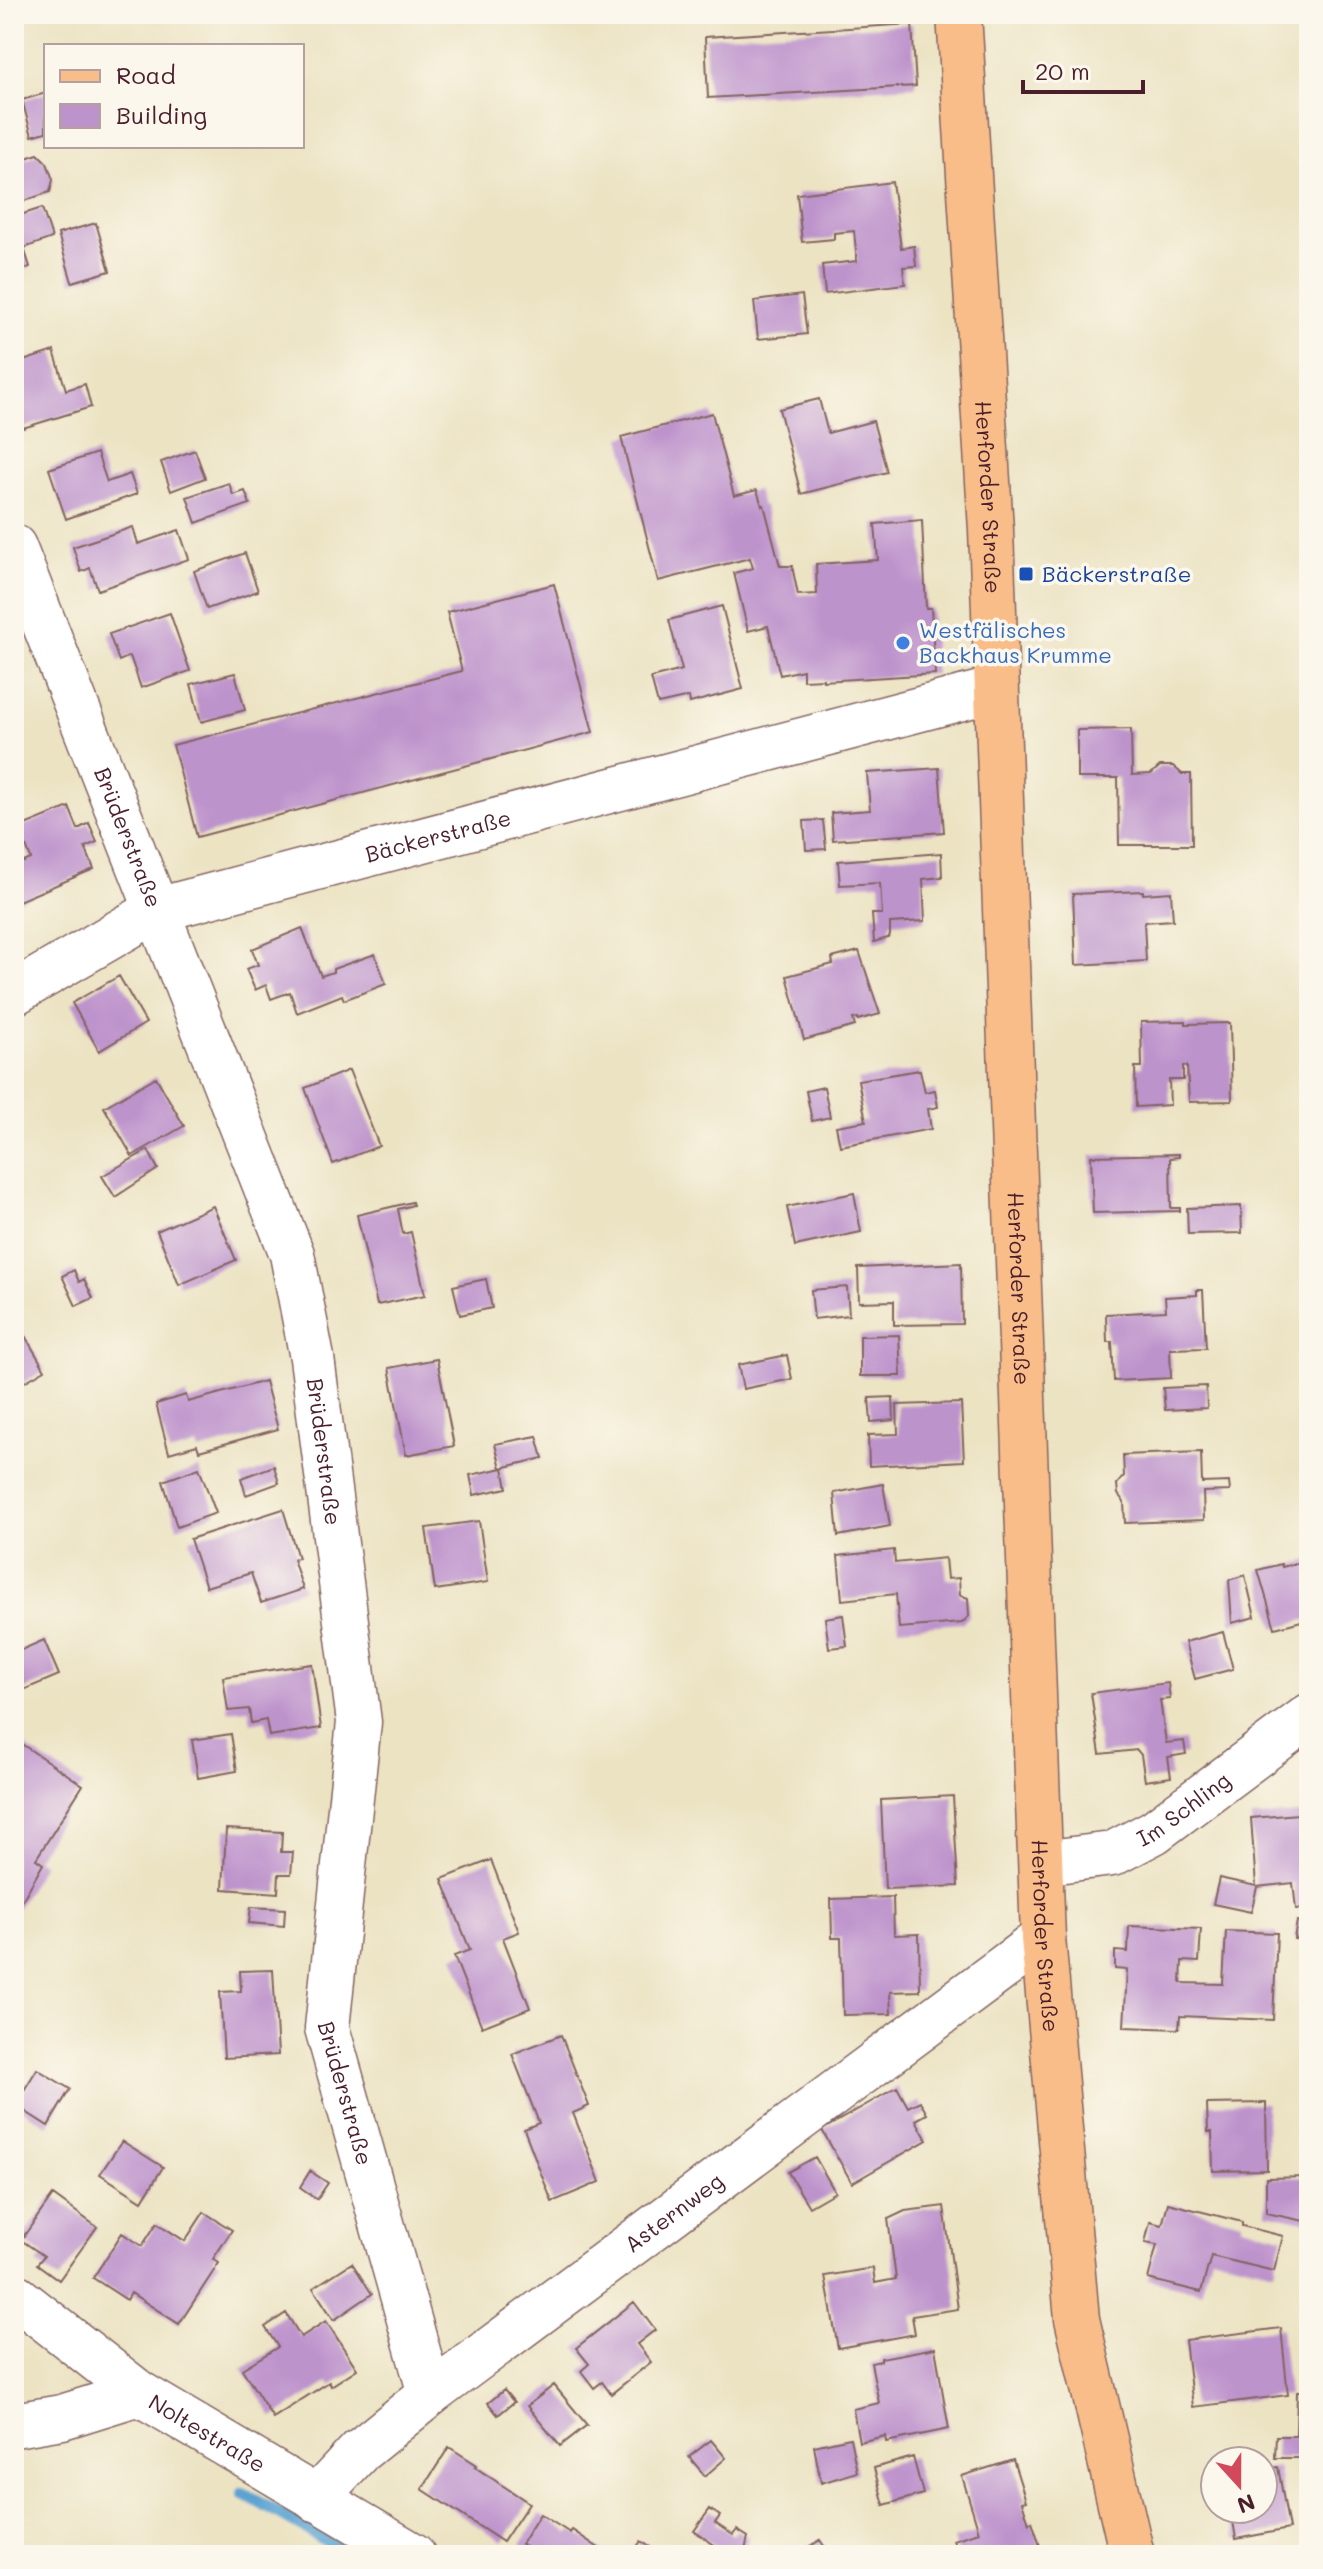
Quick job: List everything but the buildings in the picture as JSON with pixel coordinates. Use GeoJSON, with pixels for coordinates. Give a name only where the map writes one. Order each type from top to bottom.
{"type":"FeatureCollection","features":[{"type":"Feature","properties":{"kind":"main road","name":"Herforder Straße"},"geometry":{"type":"LineString","coordinates":[[959,14],[991,530],[1043,1938],[1077,2319],[1132,2555]]}},
{"type":"Feature","properties":{"kind":"street","name":"Brüderstraße"},"geometry":{"type":"LineString","coordinates":[[14,547],[292,1254],[312,1358],[359,1722],[327,2028],[430,2394]]}},
{"type":"Feature","properties":{"kind":"street","name":"Bäckerstraße"},"geometry":{"type":"LineString","coordinates":[[153,902],[996,689]]}},
{"type":"Feature","properties":{"kind":"street"},"geometry":{"type":"LineString","coordinates":[[14,967],[153,902]]}},
{"type":"Feature","properties":{"kind":"street"},"geometry":{"type":"LineString","coordinates":[[14,993],[153,902]]}},
{"type":"Feature","properties":{"kind":"street","name":"Im Schling"},"geometry":{"type":"LineString","coordinates":[[1041,1863],[1112,1854],[1154,1832],[1309,1716]]}},
{"type":"Feature","properties":{"kind":"street","name":"Asternweg"},"geometry":{"type":"LineString","coordinates":[[315,2499],[360,2451],[430,2394],[1043,1938]]}},
{"type":"Feature","properties":{"kind":"street","name":"Noltestraße"},"geometry":{"type":"LineString","coordinates":[[14,2295],[139,2393],[413,2555]]}},
{"type":"Feature","properties":{"kind":"street"},"geometry":{"type":"LineString","coordinates":[[14,2425],[62,2417],[139,2393]]}},
{"type":"Feature","properties":{"kind":"waterway"},"geometry":{"type":"LineString","coordinates":[[243,2493],[351,2555]]}},
{"type":"Feature","properties":{"kind":"place","name":"Bäckerstraße"},"geometry":{"type":"Point","coordinates":[1026,574]}},
{"type":"Feature","properties":{"kind":"place","name":"Westfälisches Backhaus Krumme"},"geometry":{"type":"Point","coordinates":[903,643]}}]}
